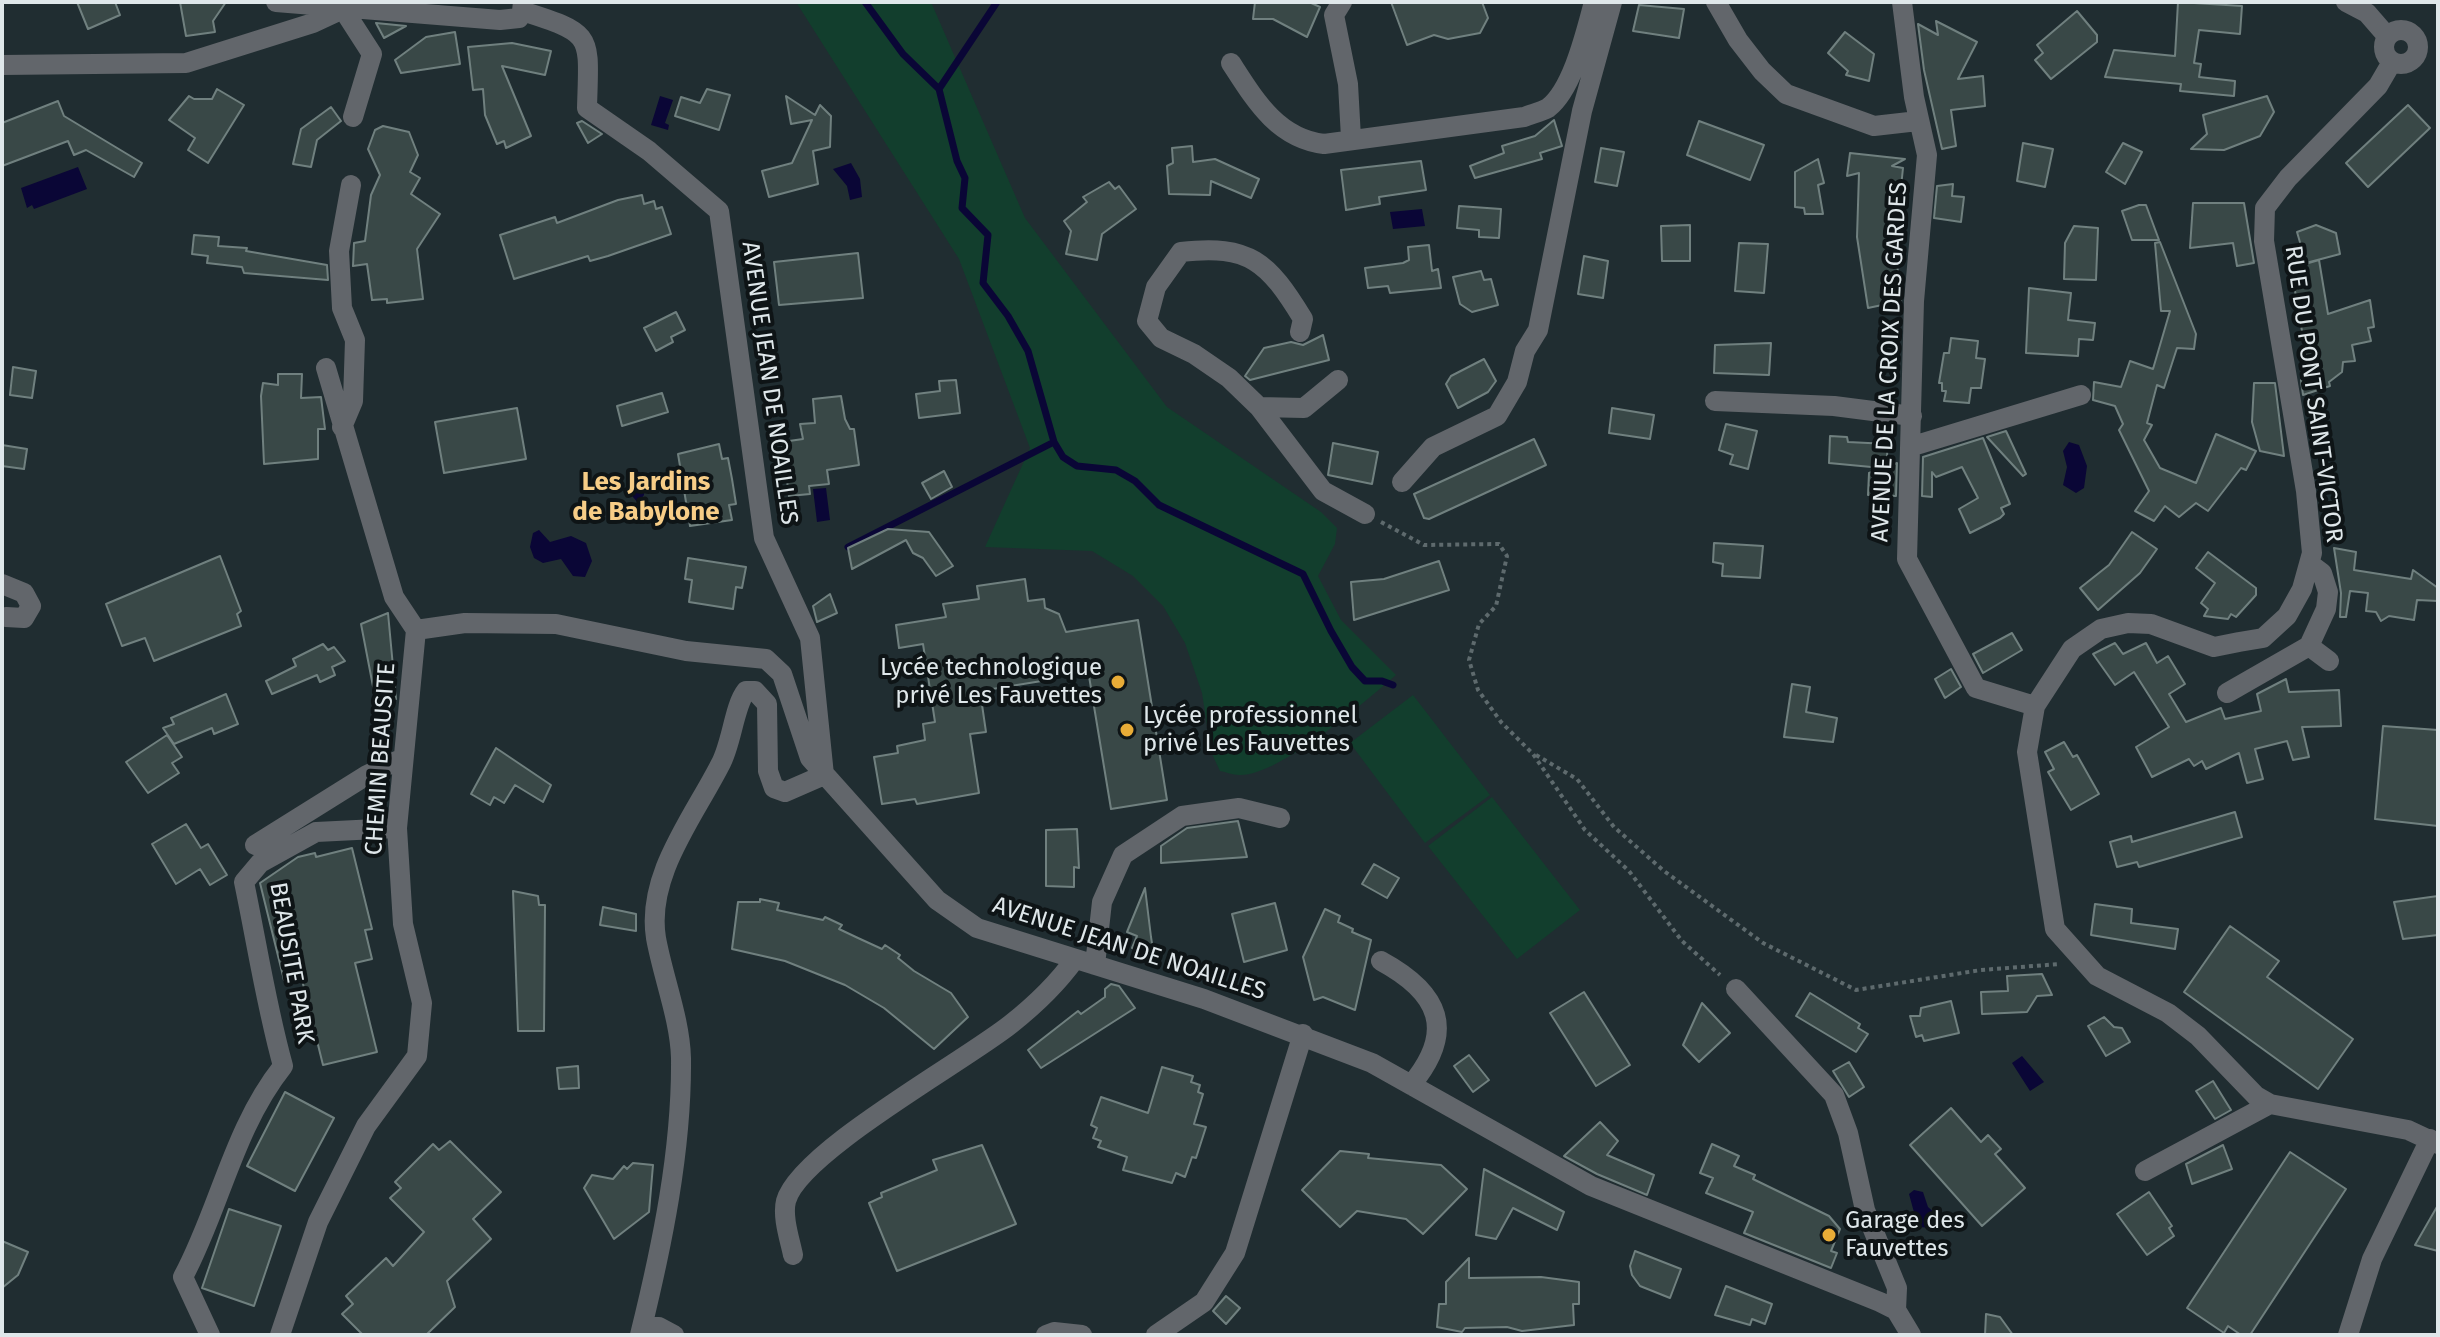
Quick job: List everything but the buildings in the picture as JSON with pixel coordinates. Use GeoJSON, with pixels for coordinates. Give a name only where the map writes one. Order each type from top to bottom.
{"type":"FeatureCollection","features":[{"type":"Feature","properties":{"kind":"street"},"geometry":{"type":"LineString","coordinates":[[276,2],[500,20],[519,18],[523,6]]}},
{"type":"Feature","properties":{"kind":"street"},"geometry":{"type":"LineString","coordinates":[[1342,2],[1334,15],[1348,84],[1351,138]]}},
{"type":"Feature","properties":{"kind":"street"},"geometry":{"type":"LineString","coordinates":[[1231,63],[1256,102],[1286,133],[1304,142],[1324,144],[1524,117],[1548,107],[1564,88],[1584,39],[1594,2]]}},
{"type":"Feature","properties":{"kind":"street"},"geometry":{"type":"LineString","coordinates":[[1402,482],[1433,447],[1497,416],[1517,382],[1525,351],[1538,330],[1582,111],[1612,2]]}},
{"type":"Feature","properties":{"kind":"street"},"geometry":{"type":"LineString","coordinates":[[1716,2],[1738,40],[1762,71],[1786,94],[1874,126],[1918,121]]}},
{"type":"Feature","properties":{"kind":"street","name":"AVENUE DE LA CROIX DES GARDES"},"geometry":{"type":"LineString","coordinates":[[1902,2],[1918,121],[1927,155],[1918,272],[1907,559],[1976,688],[2035,706]]}},
{"type":"Feature","properties":{"kind":"street"},"geometry":{"type":"LineString","coordinates":[[2346,2],[2367,13],[2387,36]]}},
{"type":"Feature","properties":{"kind":"street","name":"AVENUE JEAN DE NOAILLES"},"geometry":{"type":"LineString","coordinates":[[523,6],[572,26],[589,50],[587,108],[649,151],[719,211],[764,538],[810,638],[824,775],[937,900],[977,928],[1303,1034],[1372,1063],[1591,1186],[1896,1310]]}},
{"type":"Feature","properties":{"kind":"street"},"geometry":{"type":"LineString","coordinates":[[2,65],[186,63],[313,23],[343,9]]}},
{"type":"Feature","properties":{"kind":"street"},"geometry":{"type":"LineString","coordinates":[[343,9],[372,54],[353,117]]}},
{"type":"Feature","properties":{"kind":"street"},"geometry":{"type":"LineString","coordinates":[[2394,31],[2410,31],[2418,45],[2418,52],[2410,62],[2392,62],[2384,50],[2387,36],[2394,31]]}},
{"type":"Feature","properties":{"kind":"street"},"geometry":{"type":"LineString","coordinates":[[2418,52],[2438,60]]}},
{"type":"Feature","properties":{"kind":"street","name":"RUE DU PONT SAINT-VICTOR"},"geometry":{"type":"LineString","coordinates":[[2035,706],[2072,649],[2101,629],[2128,623],[2151,624],[2214,647],[2263,638],[2287,616],[2302,589],[2310,564],[2306,491],[2264,241],[2265,208],[2288,178],[2378,86],[2392,62]]}},
{"type":"Feature","properties":{"kind":"street"},"geometry":{"type":"LineString","coordinates":[[342,427],[353,401],[355,340],[342,308],[339,251],[351,185]]}},
{"type":"Feature","properties":{"kind":"street"},"geometry":{"type":"LineString","coordinates":[[1300,332],[1303,319],[1291,299],[1270,272],[1241,251],[1181,252],[1156,287],[1147,321],[1161,338],[1194,354],[1229,378],[1259,407],[1323,491],[1365,514]]}},
{"type":"Feature","properties":{"kind":"street"},"geometry":{"type":"LineString","coordinates":[[326,368],[394,597],[416,630],[465,623],[556,624],[686,651],[766,659],[782,674],[810,758],[824,775],[785,792],[774,788],[768,771],[767,704],[755,691],[746,691],[741,698],[732,741],[658,883],[655,934],[681,1055],[677,1125],[663,1230],[641,1331],[659,1327],[674,1335]]}},
{"type":"Feature","properties":{"kind":"street"},"geometry":{"type":"LineString","coordinates":[[1259,407],[1304,408],[1338,380]]}},
{"type":"Feature","properties":{"kind":"street"},"geometry":{"type":"LineString","coordinates":[[1913,446],[2081,395]]}},
{"type":"Feature","properties":{"kind":"street"},"geometry":{"type":"LineString","coordinates":[[1715,401],[1834,406],[1912,416]]}},
{"type":"Feature","properties":{"kind":"street"},"geometry":{"type":"LineString","coordinates":[[2227,693],[2309,646],[2326,609],[2328,592],[2322,573],[2310,564]]}},
{"type":"Feature","properties":{"kind":"street"},"geometry":{"type":"LineString","coordinates":[[2,584],[24,593],[31,606],[24,618],[6,617]]}},
{"type":"Feature","properties":{"kind":"street","name":"CHEMIN BEAUSITE"},"geometry":{"type":"LineString","coordinates":[[280,1335],[318,1222],[366,1126],[417,1056],[422,1003],[403,924],[397,828],[416,630]]}},
{"type":"Feature","properties":{"kind":"street"},"geometry":{"type":"LineString","coordinates":[[2309,646],[2329,661]]}},
{"type":"Feature","properties":{"kind":"street"},"geometry":{"type":"LineString","coordinates":[[2035,706],[2027,752],[2055,929],[2082,962],[2097,976],[2168,1013],[2198,1036],[2256,1096],[2270,1104],[2408,1130],[2434,1142],[2372,1259],[2348,1335]]}},
{"type":"Feature","properties":{"kind":"street"},"geometry":{"type":"LineString","coordinates":[[255,845],[367,775],[403,758]]}},
{"type":"Feature","properties":{"kind":"street"},"geometry":{"type":"LineString","coordinates":[[1095,965],[1102,902],[1123,855],[1182,816],[1239,808],[1280,818]]}},
{"type":"Feature","properties":{"kind":"street","name":"BEAUSITE PARK"},"geometry":{"type":"LineString","coordinates":[[210,1335],[183,1277],[227,1164],[264,1090],[283,1066],[267,1006],[266,984],[244,882],[260,863],[316,832],[397,828]]}},
{"type":"Feature","properties":{"kind":"street"},"geometry":{"type":"LineString","coordinates":[[793,1255],[785,1202],[797,1178],[847,1138],[1010,1025],[1057,983],[1075,959]]}},
{"type":"Feature","properties":{"kind":"street"},"geometry":{"type":"LineString","coordinates":[[1381,961],[1407,975],[1428,1001],[1438,1023],[1435,1053],[1411,1085]]}},
{"type":"Feature","properties":{"kind":"street"},"geometry":{"type":"LineString","coordinates":[[1736,989],[1834,1095],[1848,1133],[1865,1210],[1897,1288],[1896,1310],[1911,1335]]}},
{"type":"Feature","properties":{"kind":"street"},"geometry":{"type":"LineString","coordinates":[[1156,1335],[1204,1302],[1235,1253],[1303,1034]]}},
{"type":"Feature","properties":{"kind":"street"},"geometry":{"type":"LineString","coordinates":[[2145,1171],[2270,1104]]}},
{"type":"Feature","properties":{"kind":"street"},"geometry":{"type":"LineString","coordinates":[[1046,1335],[1054,1332],[1082,1335]]}},
{"type":"Feature","properties":{"kind":"path"},"geometry":{"type":"LineString","coordinates":[[1365,514],[1424,545],[1499,544],[1507,556],[1496,606],[1479,624],[1469,660],[1478,690],[1501,722],[1533,754],[1585,830],[1629,871],[1682,941],[1736,989]]}},
{"type":"Feature","properties":{"kind":"path"},"geometry":{"type":"LineString","coordinates":[[1533,754],[1577,779],[1614,827],[1677,880],[1763,943],[1856,990],[1981,970],[2082,962]]}},
{"type":"Feature","properties":{"kind":"green space"},"geometry":{"type":"Polygon","coordinates":[[[796,2],[931,2],[1025,218],[1167,407],[1321,512],[1337,528],[1335,544],[1318,576],[1341,620],[1396,675],[1321,736],[1276,764],[1256,772],[1239,775],[1220,771],[1211,752],[1202,693],[1185,643],[1163,606],[1133,576],[1092,551],[985,547],[1030,448],[959,259],[796,2]]]}},
{"type":"Feature","properties":{"kind":"green space"},"geometry":{"type":"Polygon","coordinates":[[[1413,695],[1490,795],[1425,843],[1350,743],[1413,695]]]}},
{"type":"Feature","properties":{"kind":"green space"},"geometry":{"type":"Polygon","coordinates":[[[1492,797],[1580,910],[1517,959],[1428,846],[1492,797]]]}},
{"type":"Feature","properties":{"kind":"shaded area"},"geometry":{"type":"Polygon","coordinates":[[[660,96],[673,100],[665,123],[669,125],[668,130],[651,125],[660,96]]]}},
{"type":"Feature","properties":{"kind":"shaded area"},"geometry":{"type":"Polygon","coordinates":[[[851,163],[860,179],[862,197],[850,200],[847,186],[833,169],[851,163]]]}},
{"type":"Feature","properties":{"kind":"shaded area"},"geometry":{"type":"Polygon","coordinates":[[[78,167],[87,189],[34,209],[32,205],[27,208],[21,188],[78,167]]]}},
{"type":"Feature","properties":{"kind":"shaded area"},"geometry":{"type":"Polygon","coordinates":[[[1422,209],[1425,226],[1393,229],[1390,212],[1422,209]]]}},
{"type":"Feature","properties":{"kind":"shaded area"},"geometry":{"type":"Polygon","coordinates":[[[2069,442],[2079,445],[2087,466],[2084,488],[2076,493],[2063,485],[2067,467],[2063,451],[2069,442]]]}},
{"type":"Feature","properties":{"kind":"shaded area"},"geometry":{"type":"Polygon","coordinates":[[[633,469],[644,475],[644,495],[638,503],[628,491],[627,476],[633,469]]]}},
{"type":"Feature","properties":{"kind":"shaded area"},"geometry":{"type":"Polygon","coordinates":[[[826,488],[830,520],[817,522],[813,489],[826,488]]]}},
{"type":"Feature","properties":{"kind":"shaded area"},"geometry":{"type":"Polygon","coordinates":[[[539,530],[550,542],[571,536],[586,543],[592,561],[585,577],[573,576],[561,559],[543,563],[534,558],[530,547],[533,533],[539,530]]]}},
{"type":"Feature","properties":{"kind":"shaded area"},"geometry":{"type":"Polygon","coordinates":[[[2022,1056],[2044,1082],[2030,1091],[2012,1063],[2022,1056]]]}},
{"type":"Feature","properties":{"kind":"shaded area"},"geometry":{"type":"Polygon","coordinates":[[[1914,1190],[1923,1192],[1928,1207],[1937,1215],[1934,1228],[1918,1227],[1909,1194],[1914,1190]]]}},
{"type":"Feature","properties":{"kind":"waterway"},"geometry":{"type":"LineString","coordinates":[[865,2],[903,54],[939,89],[957,161],[965,178],[962,208],[988,235],[983,283],[1008,316],[1028,351],[1054,442],[1063,457],[1077,466],[1116,470],[1135,481],[1159,505],[1303,574],[1352,667],[1365,681],[1382,681],[1393,685]]}},
{"type":"Feature","properties":{"kind":"waterway"},"geometry":{"type":"LineString","coordinates":[[939,89],[997,2]]}},
{"type":"Feature","properties":{"kind":"waterway"},"geometry":{"type":"LineString","coordinates":[[848,547],[1054,442]]}},
{"type":"Feature","properties":{"kind":"place","name":"Lycée technologique privé Les Fauvettes"},"geometry":{"type":"Point","coordinates":[1118,682]}},
{"type":"Feature","properties":{"kind":"place","name":"Lycée professionnel privé Les Fauvettes"},"geometry":{"type":"Point","coordinates":[1127,730]}},
{"type":"Feature","properties":{"kind":"place","name":"Garage des Fauvettes"},"geometry":{"type":"Point","coordinates":[1829,1235]}},
{"type":"Feature","properties":{"kind":"district","name":"Les Jardins de Babylone"},"geometry":{"type":"Point","coordinates":[646,498]}}]}
